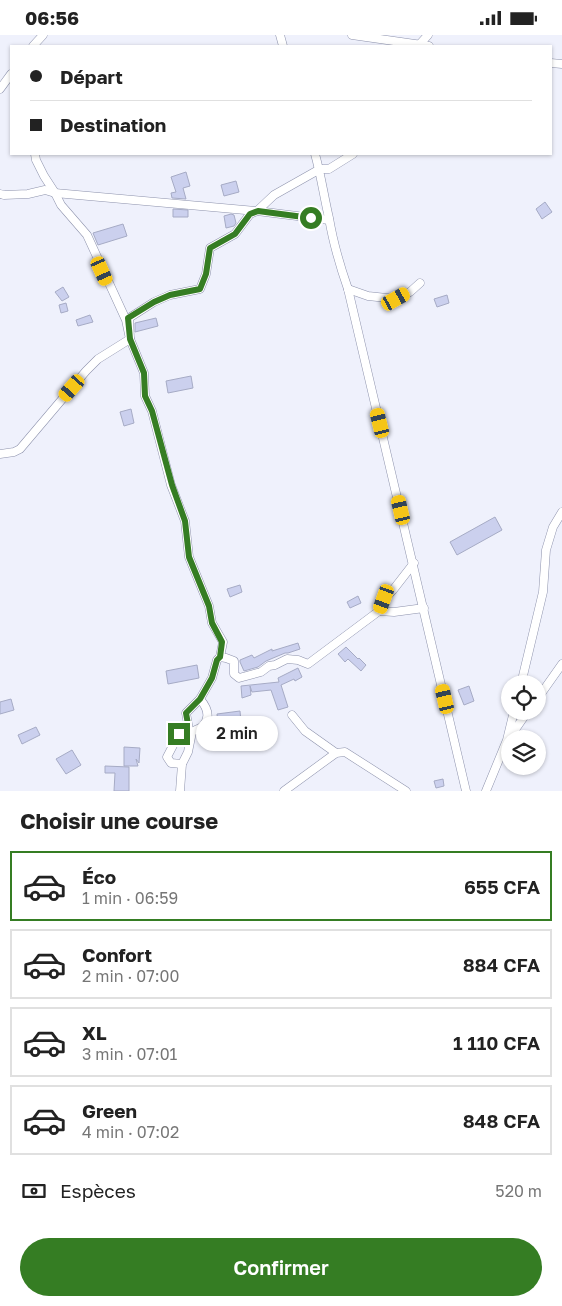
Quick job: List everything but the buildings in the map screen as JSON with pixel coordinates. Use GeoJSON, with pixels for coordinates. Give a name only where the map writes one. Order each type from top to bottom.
{"type":"FeatureCollection","features":[{"type":"Feature","properties":{"kind":"street"},"geometry":{"type":"LineString","coordinates":[[34,45],[43,35]]}},
{"type":"Feature","properties":{"kind":"street"},"geometry":{"type":"LineString","coordinates":[[352,35],[419,45],[428,35]]}},
{"type":"Feature","properties":{"kind":"street"},"geometry":{"type":"LineString","coordinates":[[36,155],[36,160],[61,205],[87,235],[126,320],[130,339],[144,373],[145,396],[152,411],[172,485],[185,521],[189,557],[209,606],[212,623],[222,642],[220,657],[217,660],[212,678],[200,699],[186,713],[191,731],[188,752],[182,764],[180,791]]}},
{"type":"Feature","properties":{"kind":"street"},"geometry":{"type":"LineString","coordinates":[[315,155],[329,220],[348,289],[414,563],[466,791]]}},
{"type":"Feature","properties":{"kind":"street"},"geometry":{"type":"LineString","coordinates":[[130,339],[128,318],[154,302],[170,295],[200,289],[206,274],[210,248],[235,234],[250,214],[258,211],[274,195],[329,169],[351,155]]}},
{"type":"Feature","properties":{"kind":"street"},"geometry":{"type":"LineString","coordinates":[[0,194],[28,194],[45,190],[55,193],[258,211],[329,220]]}},
{"type":"Feature","properties":{"kind":"street"},"geometry":{"type":"LineString","coordinates":[[348,289],[368,296],[396,299],[420,283]]}},
{"type":"Feature","properties":{"kind":"street"},"geometry":{"type":"LineString","coordinates":[[0,454],[14,453],[20,449],[98,359],[130,339]]}},
{"type":"Feature","properties":{"kind":"street"},"geometry":{"type":"LineString","coordinates":[[523,675],[543,592],[546,550],[553,527],[562,512]]}},
{"type":"Feature","properties":{"kind":"street"},"geometry":{"type":"LineString","coordinates":[[220,657],[234,661],[234,674],[239,678],[288,659],[308,663],[379,611],[384,599],[414,563]]}},
{"type":"Feature","properties":{"kind":"street"},"geometry":{"type":"LineString","coordinates":[[379,611],[424,607]]}},
{"type":"Feature","properties":{"kind":"street"},"geometry":{"type":"LineString","coordinates":[[546,687],[562,664]]}},
{"type":"Feature","properties":{"kind":"street"},"geometry":{"type":"LineString","coordinates":[[182,764],[171,763],[167,757],[179,734],[204,725],[208,716],[207,706],[200,699]]}},
{"type":"Feature","properties":{"kind":"street"},"geometry":{"type":"LineString","coordinates":[[292,715],[305,731],[336,753]]}},
{"type":"Feature","properties":{"kind":"street"},"geometry":{"type":"LineString","coordinates":[[284,791],[336,753],[345,752],[406,791]]}},
{"type":"Feature","properties":{"kind":"street"},"geometry":{"type":"LineString","coordinates":[[486,791],[501,755]]}},
{"type":"Feature","properties":{"kind":"route"},"geometry":{"type":"LineString","coordinates":[[179,734],[189,730],[186,713],[200,699],[212,678],[217,660],[220,657],[222,642],[212,623],[209,606],[189,557],[185,521],[172,485],[152,411],[145,396],[144,373],[130,339],[128,318],[154,302],[170,295],[200,289],[206,274],[210,248],[235,234],[250,214],[258,211],[311,218]]}}]}
